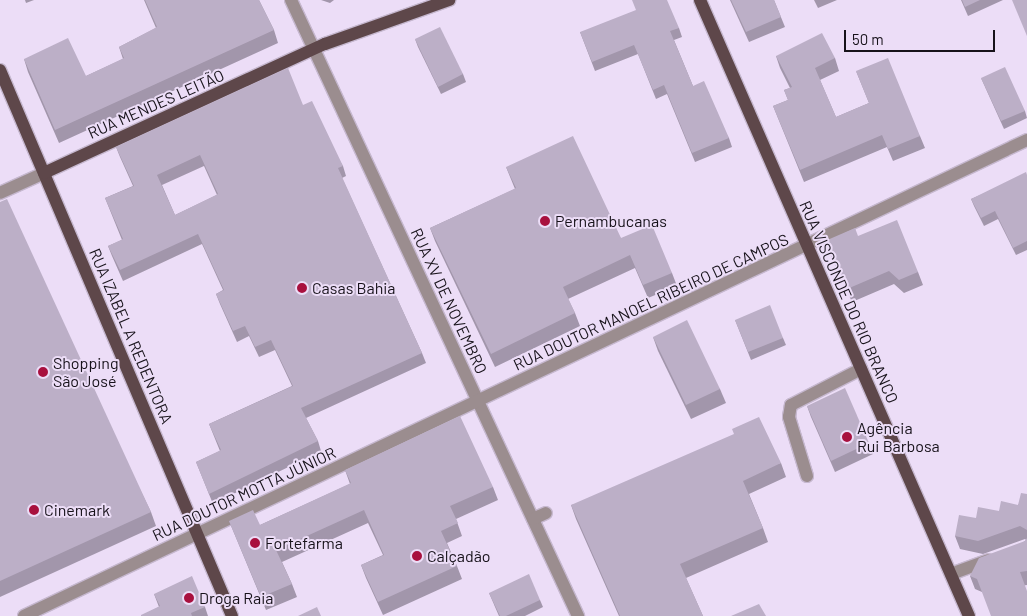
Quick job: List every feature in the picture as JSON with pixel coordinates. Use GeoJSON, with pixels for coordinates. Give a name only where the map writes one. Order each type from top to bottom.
{"type":"FeatureCollection","features":[{"type":"Feature","properties":{"kind":"main road","name":"RUA MENDES LEITÃO"},"geometry":{"type":"LineString","coordinates":[[44,173],[320,47],[418,6],[449,0]]}},
{"type":"Feature","properties":{"kind":"main road","name":"RUA VISCONDE DO RIO BRANCO"},"geometry":{"type":"LineString","coordinates":[[700,0],[969,616]]}},
{"type":"Feature","properties":{"kind":"main road","name":"RUA IZABEL A REDENTORA"},"geometry":{"type":"LineString","coordinates":[[0,70],[232,616]]}},
{"type":"Feature","properties":{"kind":"street","name":"RUA XV DE NOVEMBRO"},"geometry":{"type":"LineString","coordinates":[[291,0],[320,47],[478,402],[578,616]]}},
{"type":"Feature","properties":{"kind":"street","name":"RUA DOUTOR MANOEL RIBEIRO DE CAMPOS"},"geometry":{"type":"LineString","coordinates":[[478,402],[1027,140]]}},
{"type":"Feature","properties":{"kind":"street","name":"RUA MENDES LEITÃO"},"geometry":{"type":"LineString","coordinates":[[0,193],[44,173]]}},
{"type":"Feature","properties":{"kind":"street"},"geometry":{"type":"LineString","coordinates":[[807,476],[789,417],[791,405],[861,369]]}},
{"type":"Feature","properties":{"kind":"street","name":"RUA DOUTOR MOTTA JÚNIOR"},"geometry":{"type":"LineString","coordinates":[[24,616],[478,402]]}},
{"type":"Feature","properties":{"kind":"street"},"geometry":{"type":"LineString","coordinates":[[533,518],[546,513]]}},
{"type":"Feature","properties":{"kind":"street"},"geometry":{"type":"LineString","coordinates":[[951,574],[1002,556]]}},
{"type":"Feature","properties":{"kind":"building"},"geometry":{"type":"Polygon","coordinates":[[[145,0],[259,0],[274,30],[55,130],[24,59],[68,38],[86,76],[124,58],[119,47],[157,27],[145,0]]]}},
{"type":"Feature","properties":{"kind":"building"},"geometry":{"type":"Polygon","coordinates":[[[632,0],[667,0],[679,28],[670,31],[693,86],[704,81],[729,138],[692,153],[664,85],[653,90],[634,45],[592,62],[580,32],[636,10],[632,0]]]}},
{"type":"Feature","properties":{"kind":"building"},"geometry":{"type":"Polygon","coordinates":[[[731,0],[774,0],[781,17],[746,32],[731,0]]]}},
{"type":"Feature","properties":{"kind":"building"},"geometry":{"type":"Polygon","coordinates":[[[962,0],[980,0],[965,7],[962,0]]]}},
{"type":"Feature","properties":{"kind":"building"},"geometry":{"type":"Polygon","coordinates":[[[1012,0],[1027,0],[1027,36],[1012,0]]]}},
{"type":"Feature","properties":{"kind":"building"},"geometry":{"type":"Polygon","coordinates":[[[440,27],[463,74],[438,87],[415,39],[440,27]]]}},
{"type":"Feature","properties":{"kind":"building"},"geometry":{"type":"Polygon","coordinates":[[[822,33],[835,58],[815,68],[836,117],[869,103],[856,71],[888,58],[920,136],[888,149],[882,135],[800,170],[773,106],[788,100],[784,90],[792,87],[776,56],[822,33]]]}},
{"type":"Feature","properties":{"kind":"building"},"geometry":{"type":"Polygon","coordinates":[[[1005,67],[1025,111],[1001,121],[981,78],[1005,67]]]}},
{"type":"Feature","properties":{"kind":"building"},"geometry":{"type":"Polygon","coordinates":[[[288,68],[303,105],[312,101],[343,166],[338,168],[422,353],[301,408],[318,441],[209,494],[196,462],[221,450],[209,424],[293,386],[271,340],[255,347],[245,326],[233,331],[216,294],[224,290],[198,234],[120,270],[108,246],[123,239],[105,198],[134,186],[116,147],[288,68]],[[200,155],[157,175],[175,215],[218,194],[200,155]]]}},
{"type":"Feature","properties":{"kind":"building","name":"Pernambucanas"},"geometry":{"type":"Polygon","coordinates":[[[573,136],[621,238],[652,225],[672,273],[643,285],[630,255],[563,287],[575,313],[491,354],[430,228],[516,188],[506,167],[573,136]]]}},
{"type":"Feature","properties":{"kind":"building"},"geometry":{"type":"Polygon","coordinates":[[[1026,172],[1027,241],[1013,248],[995,211],[981,218],[971,199],[1026,172]]]}},
{"type":"Feature","properties":{"kind":"building","name":"Shopping São José"},"geometry":{"type":"Polygon","coordinates":[[[7,199],[151,512],[0,581],[0,202],[7,199]]]}},
{"type":"Feature","properties":{"kind":"building"},"geometry":{"type":"Polygon","coordinates":[[[897,220],[918,272],[899,280],[889,271],[847,289],[825,241],[855,228],[858,236],[897,220]]]}},
{"type":"Feature","properties":{"kind":"building"},"geometry":{"type":"Polygon","coordinates":[[[770,305],[783,338],[748,352],[735,320],[770,305]]]}},
{"type":"Feature","properties":{"kind":"building"},"geometry":{"type":"Polygon","coordinates":[[[687,320],[720,389],[686,405],[653,337],[687,320]]]}},
{"type":"Feature","properties":{"kind":"building"},"geometry":{"type":"Polygon","coordinates":[[[845,388],[869,443],[831,461],[807,406],[845,388]]]}},
{"type":"Feature","properties":{"kind":"building"},"geometry":{"type":"Polygon","coordinates":[[[460,416],[493,487],[450,506],[458,523],[441,531],[457,566],[378,602],[361,565],[384,555],[364,510],[276,550],[292,584],[261,597],[229,521],[253,510],[260,525],[351,483],[345,470],[460,416]]]}},
{"type":"Feature","properties":{"kind":"building"},"geometry":{"type":"Polygon","coordinates":[[[759,417],[781,463],[743,481],[763,528],[680,564],[703,616],[620,616],[571,505],[734,434],[732,429],[759,417]]]}},
{"type":"Feature","properties":{"kind":"building"},"geometry":{"type":"Polygon","coordinates":[[[1021,493],[1027,494],[1027,530],[1020,526],[978,541],[955,536],[959,515],[976,518],[978,507],[999,511],[1001,501],[1018,505],[1021,493]]]}},
{"type":"Feature","properties":{"kind":"building"},"geometry":{"type":"Polygon","coordinates":[[[1027,538],[1027,571],[1020,572],[1027,591],[1027,616],[991,616],[977,579],[970,576],[979,558],[1025,541],[1027,538]]]}},
{"type":"Feature","properties":{"kind":"building"},"geometry":{"type":"Polygon","coordinates":[[[529,574],[540,600],[506,616],[500,616],[489,593],[529,574]]]}},
{"type":"Feature","properties":{"kind":"building"},"geometry":{"type":"Polygon","coordinates":[[[192,576],[205,607],[191,613],[192,616],[141,616],[160,606],[154,594],[192,576]]]}},
{"type":"Feature","properties":{"kind":"building"},"geometry":{"type":"Polygon","coordinates":[[[759,604],[766,616],[731,616],[759,604]]]}},
{"type":"Feature","properties":{"kind":"building"},"geometry":{"type":"Polygon","coordinates":[[[317,607],[321,616],[298,616],[317,607]]]}},
{"type":"Feature","properties":{"kind":"place","name":"Pernambucanas"},"geometry":{"type":"Point","coordinates":[545,221]}},
{"type":"Feature","properties":{"kind":"place","name":"Casas Bahia"},"geometry":{"type":"Point","coordinates":[302,288]}},
{"type":"Feature","properties":{"kind":"place","name":"Shopping São José"},"geometry":{"type":"Point","coordinates":[43,372]}},
{"type":"Feature","properties":{"kind":"place","name":"Agência Rui Barbosa"},"geometry":{"type":"Point","coordinates":[847,437]}},
{"type":"Feature","properties":{"kind":"place","name":"Cinemark"},"geometry":{"type":"Point","coordinates":[34,510]}},
{"type":"Feature","properties":{"kind":"place","name":"Fortefarma"},"geometry":{"type":"Point","coordinates":[255,543]}},
{"type":"Feature","properties":{"kind":"place","name":"Calçadão"},"geometry":{"type":"Point","coordinates":[417,556]}},
{"type":"Feature","properties":{"kind":"place","name":"Droga Raia"},"geometry":{"type":"Point","coordinates":[189,598]}}]}
